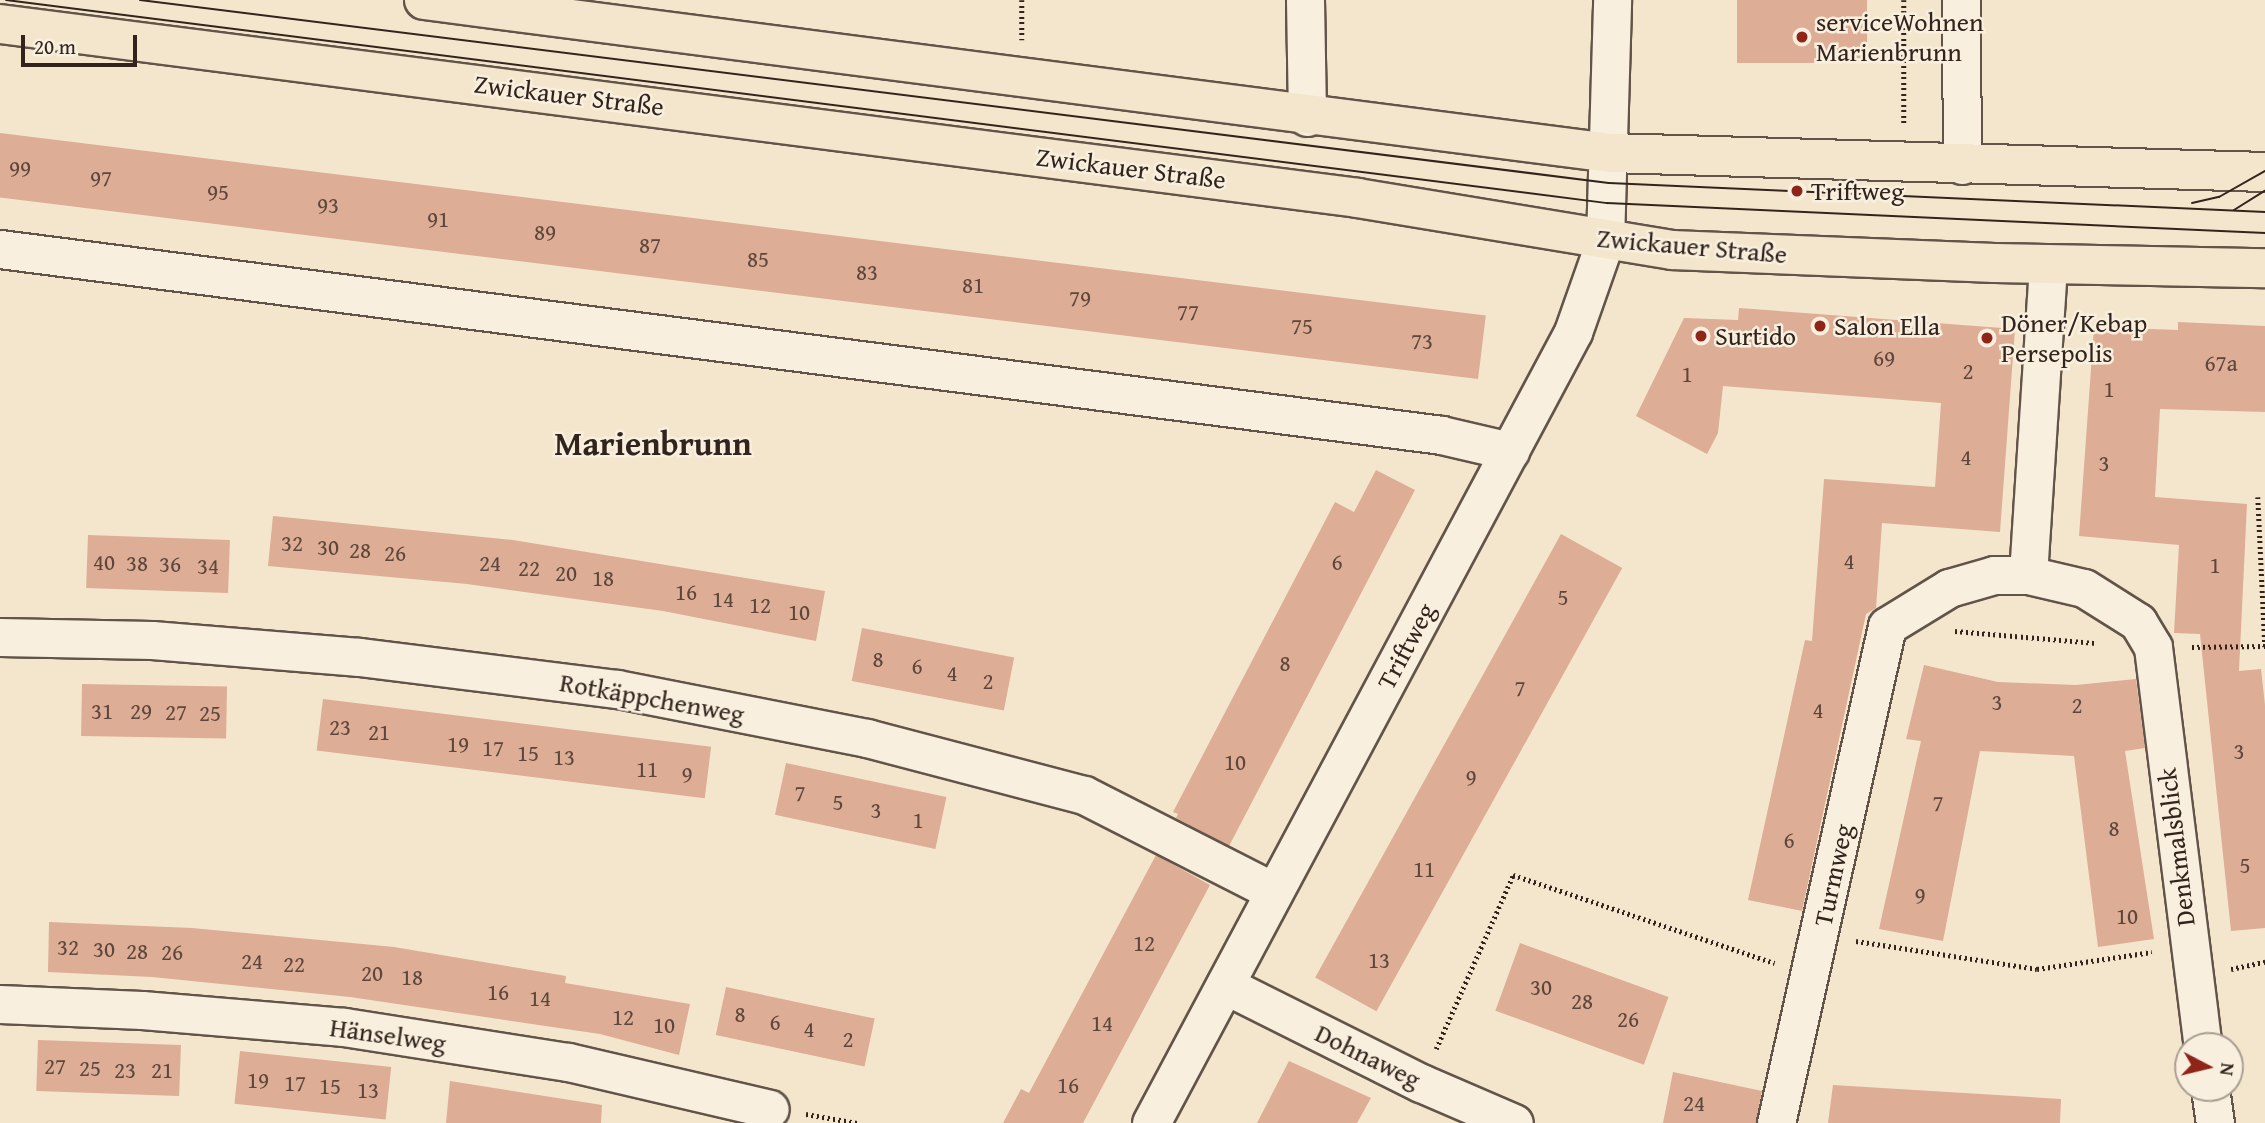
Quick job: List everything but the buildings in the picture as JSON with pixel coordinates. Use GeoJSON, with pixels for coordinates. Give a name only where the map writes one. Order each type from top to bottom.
{"type":"FeatureCollection","features":[{"type":"Feature","properties":{"kind":"main road"},"geometry":{"type":"LineString","coordinates":[[424,0],[1307,117],[1610,153],[2265,172]]}},
{"type":"Feature","properties":{"kind":"main road","name":"Zwickauer Straße"},"geometry":{"type":"LineString","coordinates":[[0,24],[1358,198],[1672,250],[2048,265],[2265,268]]}},
{"type":"Feature","properties":{"kind":"street"},"geometry":{"type":"LineString","coordinates":[[1305,0],[1307,117]]}},
{"type":"Feature","properties":{"kind":"street","name":"Triftweg"},"geometry":{"type":"LineString","coordinates":[[1151,1123],[1573,332],[1605,241],[1610,153],[1612,0]]}},
{"type":"Feature","properties":{"kind":"street"},"geometry":{"type":"LineString","coordinates":[[1961,0],[1962,164]]}},
{"type":"Feature","properties":{"kind":"street"},"geometry":{"type":"LineString","coordinates":[[0,249],[1441,435],[1510,451]]}},
{"type":"Feature","properties":{"kind":"street"},"geometry":{"type":"LineString","coordinates":[[2028,575],[2048,265]]}},
{"type":"Feature","properties":{"kind":"street"},"geometry":{"type":"LineString","coordinates":[[1887,626],[1949,588],[1994,575],[2028,575],[2084,588],[2108,599],[2138,622],[2153,648]]}},
{"type":"Feature","properties":{"kind":"street","name":"Turmweg"},"geometry":{"type":"LineString","coordinates":[[1776,1123],[1887,626]]}},
{"type":"Feature","properties":{"kind":"street","name":"Rotkäppchenweg"},"geometry":{"type":"LineString","coordinates":[[0,637],[152,640],[373,659],[617,689],[867,738],[1084,794],[1274,892]]}},
{"type":"Feature","properties":{"kind":"street","name":"Denkmalsblick"},"geometry":{"type":"LineString","coordinates":[[2153,648],[2188,947],[2201,1032]]}},
{"type":"Feature","properties":{"kind":"street","name":"Dohnaweg"},"geometry":{"type":"LineString","coordinates":[[1225,985],[1421,1083],[1514,1123]]}},
{"type":"Feature","properties":{"kind":"street","name":"Hänselweg"},"geometry":{"type":"LineString","coordinates":[[0,1004],[142,1010],[344,1027],[568,1062],[770,1108]]}},
{"type":"Feature","properties":{"kind":"street"},"geometry":{"type":"LineString","coordinates":[[2212,1102],[2215,1123]]}},
{"type":"Feature","properties":{"kind":"path"},"geometry":{"type":"LineString","coordinates":[[1904,0],[1905,163]]}},
{"type":"Feature","properties":{"kind":"path"},"geometry":{"type":"LineString","coordinates":[[1887,626],[2153,648],[2265,647],[2258,497]]}},
{"type":"Feature","properties":{"kind":"path"},"geometry":{"type":"LineString","coordinates":[[1421,1083],[1513,875],[1809,974]]}},
{"type":"Feature","properties":{"kind":"path"},"geometry":{"type":"LineString","coordinates":[[1819,935],[2037,970],[2188,947]]}},
{"type":"Feature","properties":{"kind":"path"},"geometry":{"type":"LineString","coordinates":[[770,1108],[857,1123]]}},
{"type":"Feature","properties":{"kind":"tram line"},"geometry":{"type":"LineString","coordinates":[[6,0],[1607,203],[2265,233]]}},
{"type":"Feature","properties":{"kind":"tram line"},"geometry":{"type":"LineString","coordinates":[[140,0],[1609,183],[2265,212]]}},
{"type":"Feature","properties":{"kind":"tram line"},"geometry":{"type":"LineString","coordinates":[[2192,203],[2219,197],[2265,171]]}},
{"type":"Feature","properties":{"kind":"tram line"},"geometry":{"type":"LineString","coordinates":[[2234,210],[2265,191]]}},
{"type":"Feature","properties":{"kind":"place","name":"serviceWohnen Marienbrunn"},"geometry":{"type":"Point","coordinates":[1802,37]}},
{"type":"Feature","properties":{"kind":"place","name":"Triftweg"},"geometry":{"type":"Point","coordinates":[1797,191]}},
{"type":"Feature","properties":{"kind":"place","name":"Salon Ella"},"geometry":{"type":"Point","coordinates":[1820,326]}},
{"type":"Feature","properties":{"kind":"place","name":"Surtido"},"geometry":{"type":"Point","coordinates":[1701,336]}},
{"type":"Feature","properties":{"kind":"place","name":"Döner/Kebap Persepolis"},"geometry":{"type":"Point","coordinates":[1987,338]}},
{"type":"Feature","properties":{"kind":"district","name":"Marienbrunn"},"geometry":{"type":"Point","coordinates":[653,444]}}]}
